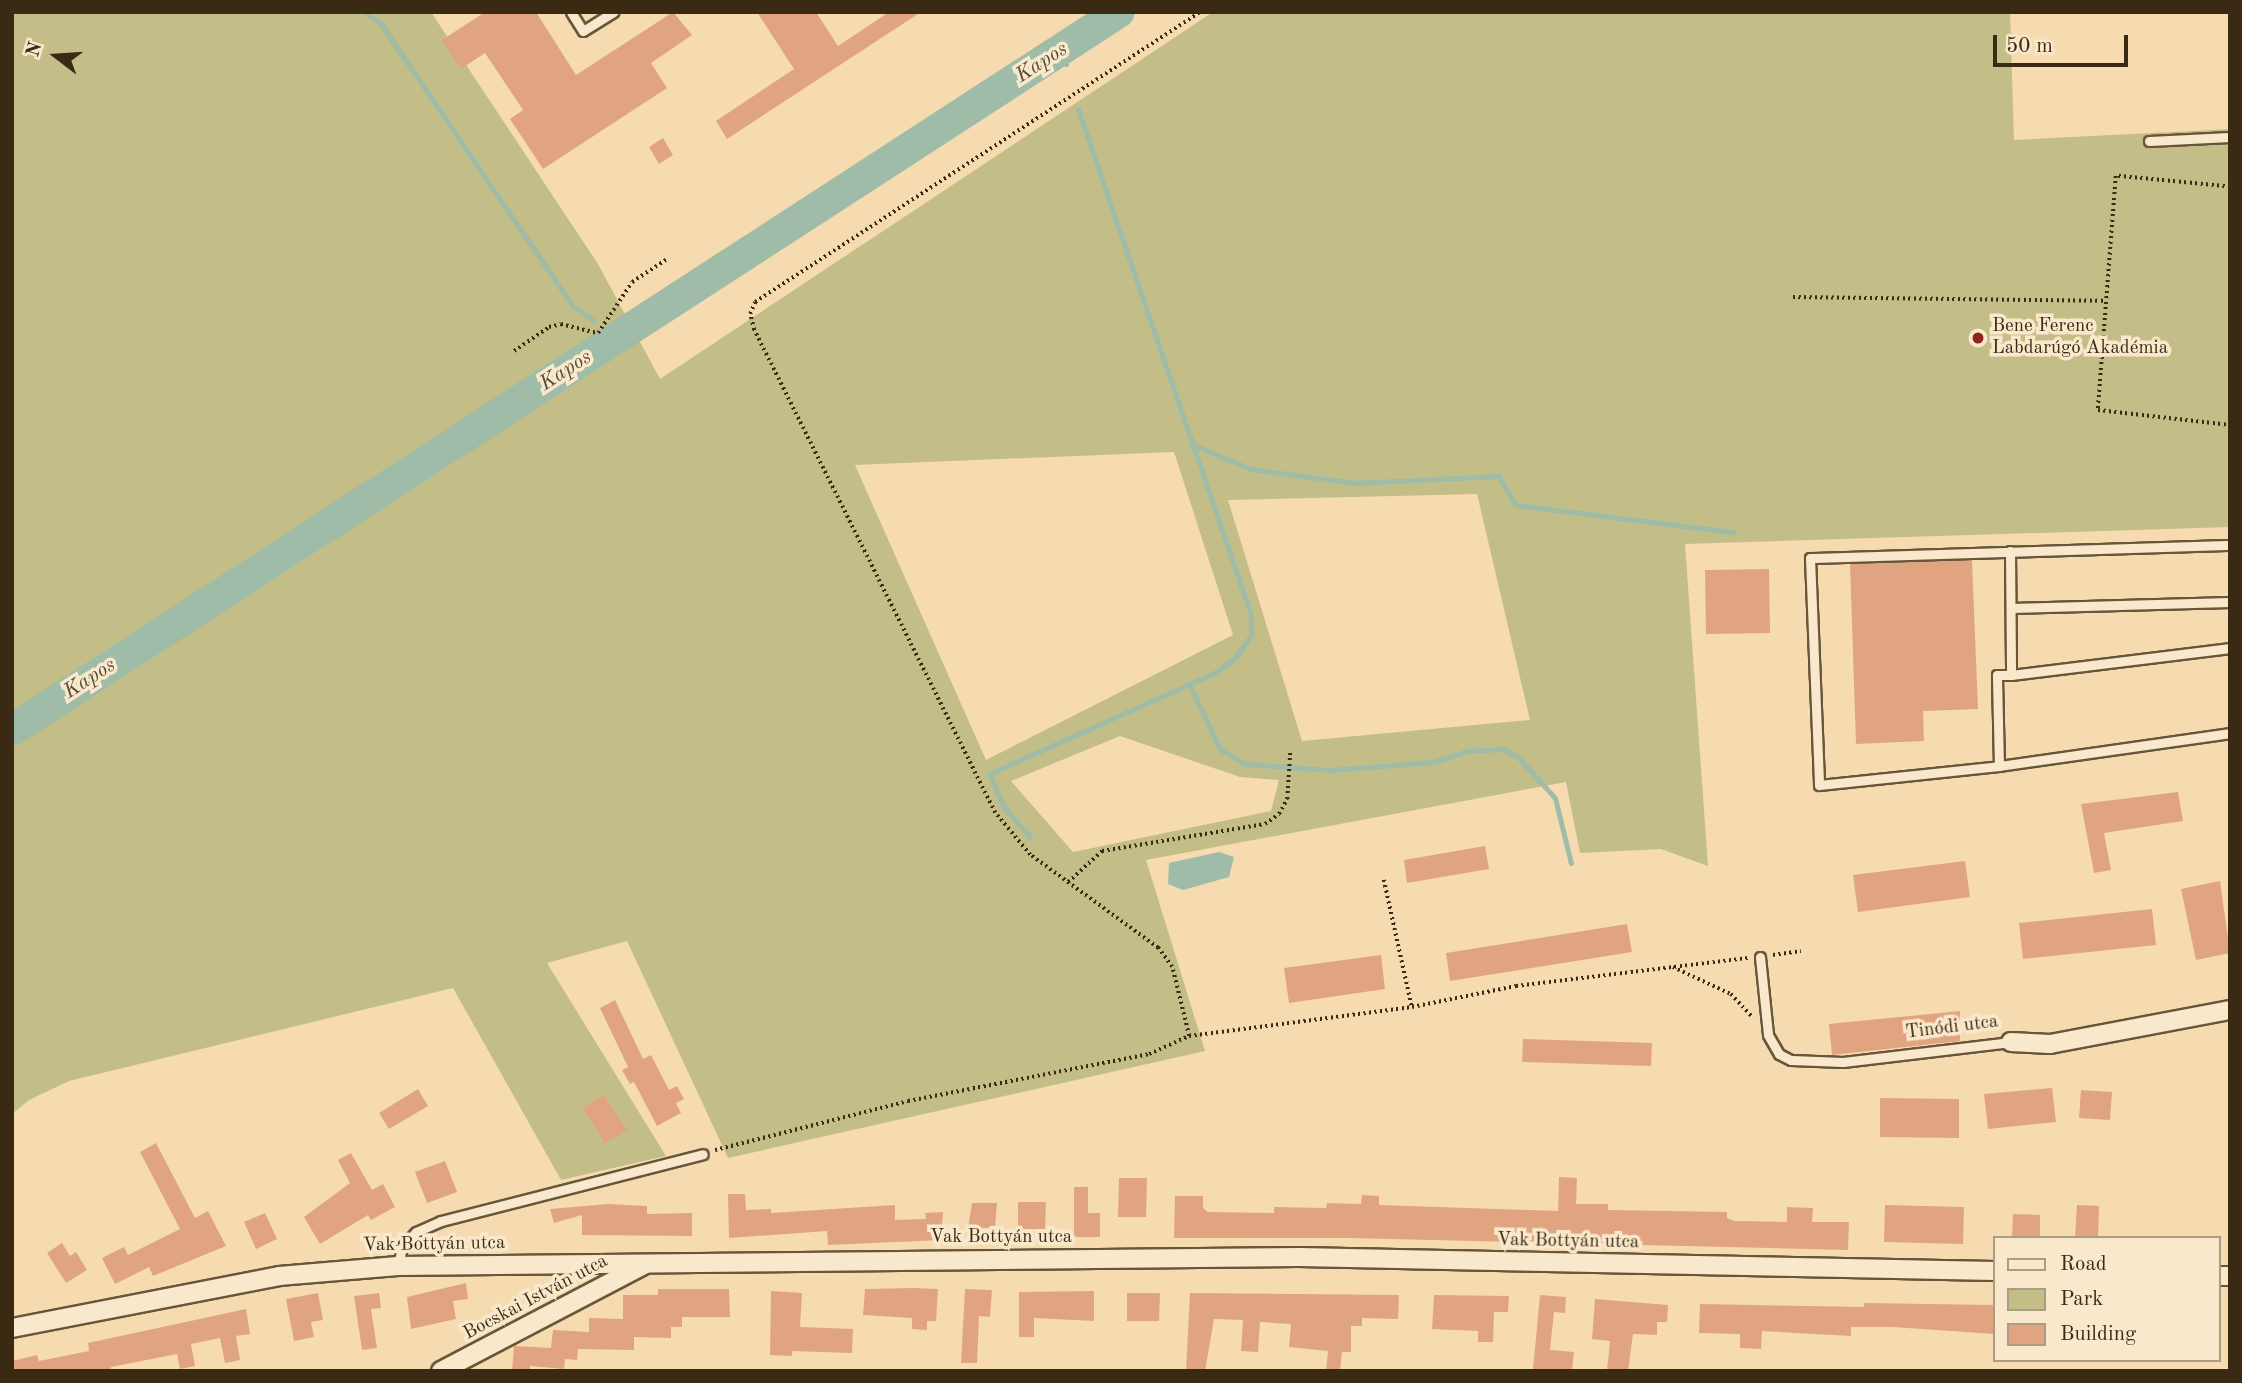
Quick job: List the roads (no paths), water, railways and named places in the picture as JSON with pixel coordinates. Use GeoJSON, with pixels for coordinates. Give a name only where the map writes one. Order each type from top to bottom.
{"type":"FeatureCollection","features":[{"type":"Feature","properties":{"kind":"street","name":"Tinódi utca"},"geometry":{"type":"LineString","coordinates":[[2011,1042],[2050,1044],[2230,1010]]}},
{"type":"Feature","properties":{"kind":"street","name":"Vak Bottyán utca"},"geometry":{"type":"LineString","coordinates":[[12,1328],[279,1276],[398,1266],[1299,1257],[1994,1271]]}},
{"type":"Feature","properties":{"kind":"street","name":"Bocskai István utca"},"geometry":{"type":"LineString","coordinates":[[441,1371],[650,1262]]}},
{"type":"Feature","properties":{"kind":"lane"},"geometry":{"type":"LineString","coordinates":[[571,12],[583,31],[614,12]]}},
{"type":"Feature","properties":{"kind":"lane"},"geometry":{"type":"LineString","coordinates":[[2149,141],[2230,137]]}},
{"type":"Feature","properties":{"kind":"lane"},"geometry":{"type":"LineString","coordinates":[[2230,545],[1810,558],[1819,785],[1999,766],[2230,733]]}},
{"type":"Feature","properties":{"kind":"lane"},"geometry":{"type":"LineString","coordinates":[[2010,551],[2011,675]]}},
{"type":"Feature","properties":{"kind":"lane"},"geometry":{"type":"LineString","coordinates":[[2011,608],[2230,602]]}},
{"type":"Feature","properties":{"kind":"lane"},"geometry":{"type":"LineString","coordinates":[[1999,766],[1997,675],[2230,648]]}},
{"type":"Feature","properties":{"kind":"lane","name":"Tinódi utca"},"geometry":{"type":"LineString","coordinates":[[1760,957],[1768,1035],[1779,1054],[1814,1063],[2011,1042]]}},
{"type":"Feature","properties":{"kind":"lane"},"geometry":{"type":"LineString","coordinates":[[398,1266],[402,1247],[416,1232],[441,1220],[703,1154]]}},
{"type":"Feature","properties":{"kind":"waterway"},"geometry":{"type":"LineString","coordinates":[[364,12],[381,24],[573,306],[594,321]]}},
{"type":"Feature","properties":{"kind":"waterway","name":"Kapos"},"geometry":{"type":"LineString","coordinates":[[12,730],[1119,12]]}},
{"type":"Feature","properties":{"kind":"waterway"},"geometry":{"type":"LineString","coordinates":[[1061,49],[1066,64]]}},
{"type":"Feature","properties":{"kind":"waterway"},"geometry":{"type":"LineString","coordinates":[[1030,837],[1004,807],[989,774],[1216,672],[1235,658],[1251,635],[1251,615],[1078,109]]}},
{"type":"Feature","properties":{"kind":"waterway"},"geometry":{"type":"LineString","coordinates":[[609,332],[615,340]]}},
{"type":"Feature","properties":{"kind":"waterway"},"geometry":{"type":"LineString","coordinates":[[1191,444],[1251,469],[1354,483],[1499,476],[1515,505],[1733,532]]}},
{"type":"Feature","properties":{"kind":"waterway"},"geometry":{"type":"LineString","coordinates":[[1189,684],[1220,749],[1245,764],[1331,770],[1434,762],[1467,751],[1503,749],[1519,758],[1555,798],[1571,863]]}},
{"type":"Feature","properties":{"kind":"place","name":"Bene Ferenc Labdarúgó Akadémia"},"geometry":{"type":"Point","coordinates":[1978,338]}}]}
